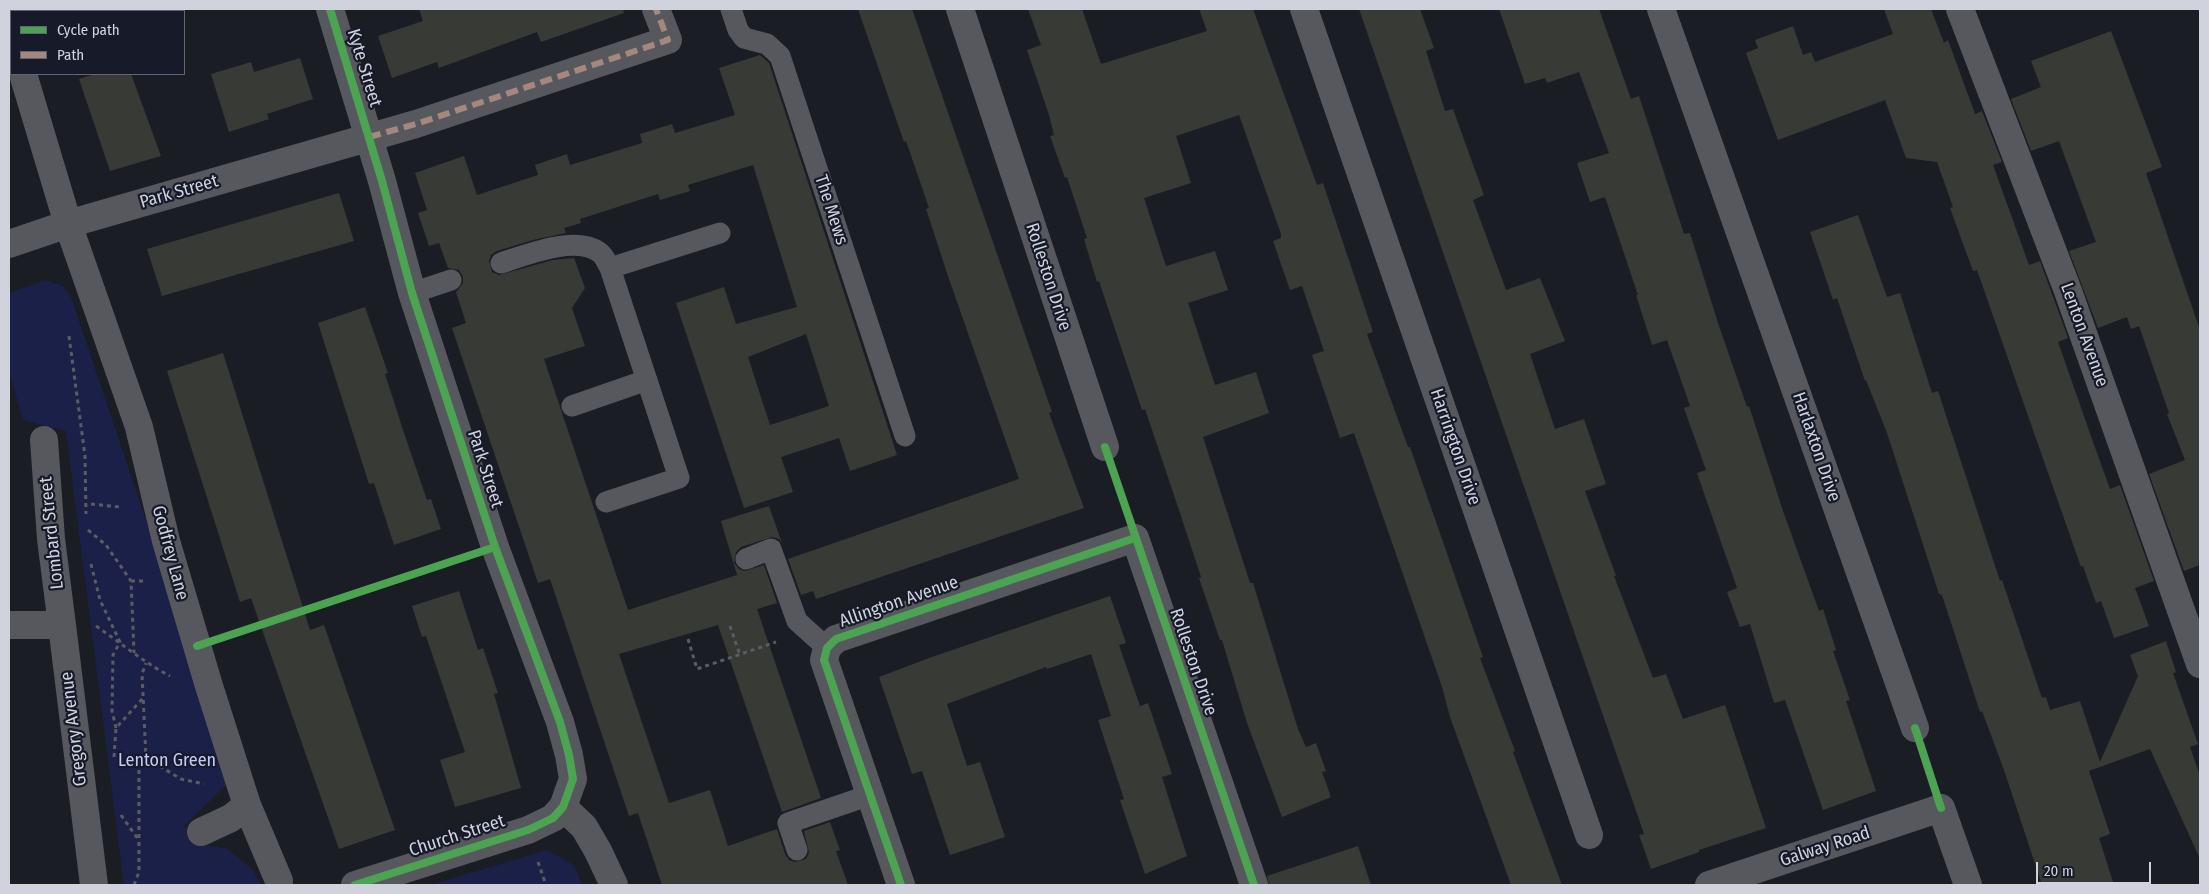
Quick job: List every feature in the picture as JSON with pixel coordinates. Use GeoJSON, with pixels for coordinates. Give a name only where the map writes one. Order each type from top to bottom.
{"type":"FeatureCollection","features":[{"type":"Feature","properties":{"kind":"street","name":"Kyte Street"},"geometry":{"type":"LineString","coordinates":[[330,9],[368,137]]}},
{"type":"Feature","properties":{"kind":"street"},"geometry":{"type":"LineString","coordinates":[[368,137],[416,124],[668,40],[656,9]]}},
{"type":"Feature","properties":{"kind":"street","name":"Rolleston Drive"},"geometry":{"type":"LineString","coordinates":[[960,9],[1105,447]]}},
{"type":"Feature","properties":{"kind":"street","name":"Harrington Drive"},"geometry":{"type":"LineString","coordinates":[[1304,9],[1589,835]]}},
{"type":"Feature","properties":{"kind":"street","name":"Harlaxton Drive"},"geometry":{"type":"LineString","coordinates":[[1661,9],[1915,728]]}},
{"type":"Feature","properties":{"kind":"street","name":"Lenton Avenue"},"geometry":{"type":"LineString","coordinates":[[1960,9],[2068,291],[2200,664]]}},
{"type":"Feature","properties":{"kind":"street"},"geometry":{"type":"LineString","coordinates":[[23,75],[68,224]]}},
{"type":"Feature","properties":{"kind":"street","name":"Park Street"},"geometry":{"type":"LineString","coordinates":[[9,244],[68,224],[368,137],[412,293],[495,547],[560,722],[573,779],[563,807]]}},
{"type":"Feature","properties":{"kind":"street","name":"Godfrey Lane"},"geometry":{"type":"LineString","coordinates":[[68,224],[139,427],[166,541],[209,686],[239,812],[278,881]]}},
{"type":"Feature","properties":{"kind":"street","name":"Lombard Street"},"geometry":{"type":"LineString","coordinates":[[44,440],[51,540],[62,625]]}},
{"type":"Feature","properties":{"kind":"street","name":"Rolleston Drive"},"geometry":{"type":"LineString","coordinates":[[1135,538],[1254,885]]}},
{"type":"Feature","properties":{"kind":"street","name":"Allington Avenue"},"geometry":{"type":"LineString","coordinates":[[900,885],[824,660],[827,648],[836,639],[1135,538]]}},
{"type":"Feature","properties":{"kind":"street"},"geometry":{"type":"LineString","coordinates":[[9,625],[62,625]]}},
{"type":"Feature","properties":{"kind":"street","name":"Gregory Avenue"},"geometry":{"type":"LineString","coordinates":[[62,625],[94,885]]}},
{"type":"Feature","properties":{"kind":"street"},"geometry":{"type":"LineString","coordinates":[[563,807],[584,826],[614,885]]}},
{"type":"Feature","properties":{"kind":"street","name":"Church Street"},"geometry":{"type":"LineString","coordinates":[[355,885],[528,830],[553,818],[563,807]]}},
{"type":"Feature","properties":{"kind":"street","name":"Galway Road"},"geometry":{"type":"LineString","coordinates":[[1709,885],[1941,808],[1968,885]]}},
{"type":"Feature","properties":{"kind":"street"},"geometry":{"type":"LineString","coordinates":[[201,832],[239,812]]}},
{"type":"Feature","properties":{"kind":"lane","name":"The Mews"},"geometry":{"type":"LineString","coordinates":[[731,9],[738,30],[744,38],[767,44],[780,56],[905,436]]}},
{"type":"Feature","properties":{"kind":"lane"},"geometry":{"type":"LineString","coordinates":[[610,268],[720,233]]}},
{"type":"Feature","properties":{"kind":"lane"},"geometry":{"type":"LineString","coordinates":[[501,263],[544,249],[571,245],[590,248],[600,252],[610,268],[679,478],[606,502]]}},
{"type":"Feature","properties":{"kind":"lane"},"geometry":{"type":"LineString","coordinates":[[412,293],[451,280]]}},
{"type":"Feature","properties":{"kind":"lane"},"geometry":{"type":"LineString","coordinates":[[572,406],[647,380]]}},
{"type":"Feature","properties":{"kind":"lane"},"geometry":{"type":"LineString","coordinates":[[746,558],[771,549],[797,621],[827,648]]}},
{"type":"Feature","properties":{"kind":"lane"},"geometry":{"type":"LineString","coordinates":[[797,850],[788,823],[870,795]]}},
{"type":"Feature","properties":{"kind":"path"},"geometry":{"type":"LineString","coordinates":[[68,328],[85,456],[86,539]]}},
{"type":"Feature","properties":{"kind":"path"},"geometry":{"type":"LineString","coordinates":[[91,504],[120,507]]}},
{"type":"Feature","properties":{"kind":"path"},"geometry":{"type":"LineString","coordinates":[[88,530],[106,545],[131,581],[134,654]]}},
{"type":"Feature","properties":{"kind":"path"},"geometry":{"type":"LineString","coordinates":[[89,556],[100,600],[120,642]]}},
{"type":"Feature","properties":{"kind":"path"},"geometry":{"type":"LineString","coordinates":[[62,625],[91,623],[120,642],[146,663],[181,680],[209,686]]}},
{"type":"Feature","properties":{"kind":"path"},"geometry":{"type":"LineString","coordinates":[[730,626],[740,655]]}},
{"type":"Feature","properties":{"kind":"path"},"geometry":{"type":"LineString","coordinates":[[688,639],[697,669],[778,642]]}},
{"type":"Feature","properties":{"kind":"path"},"geometry":{"type":"LineString","coordinates":[[114,762],[116,728],[112,711],[113,655],[120,642]]}},
{"type":"Feature","properties":{"kind":"path"},"geometry":{"type":"LineString","coordinates":[[134,885],[139,872],[139,769],[146,758],[142,674],[146,663]]}},
{"type":"Feature","properties":{"kind":"path"},"geometry":{"type":"LineString","coordinates":[[116,728],[143,698]]}},
{"type":"Feature","properties":{"kind":"path"},"geometry":{"type":"LineString","coordinates":[[146,758],[180,779],[210,786],[239,812]]}},
{"type":"Feature","properties":{"kind":"path"},"geometry":{"type":"LineString","coordinates":[[117,810],[138,839]]}},
{"type":"Feature","properties":{"kind":"green space","name":"Lenton Green"},"geometry":{"type":"Polygon","coordinates":[[[45,280],[63,286],[71,297],[226,759],[228,774],[226,785],[184,826],[195,844],[226,848],[253,870],[261,885],[124,885],[66,431],[23,420],[9,372],[9,293],[45,280]]]}},
{"type":"Feature","properties":{"kind":"green space"},"geometry":{"type":"Polygon","coordinates":[[[547,850],[574,865],[582,885],[431,885],[547,850]]]}},
{"type":"Feature","properties":{"kind":"building"},"geometry":{"type":"Polygon","coordinates":[[[419,9],[623,9],[624,13],[541,42],[537,32],[439,68],[437,62],[392,78],[378,36],[423,21],[419,9]]]}},
{"type":"Feature","properties":{"kind":"building"},"geometry":{"type":"Polygon","coordinates":[[[858,9],[912,9],[1052,412],[1049,413],[1084,508],[816,599],[813,591],[801,595],[788,559],[1019,479],[949,279],[926,209],[929,208],[858,9]]]}},
{"type":"Feature","properties":{"kind":"building"},"geometry":{"type":"Polygon","coordinates":[[[1028,9],[1082,9],[1101,64],[1207,31],[1199,9],[1253,9],[1317,185],[1323,183],[1373,332],[1367,334],[1408,447],[1410,447],[1483,657],[1480,658],[1562,885],[1511,885],[1450,717],[1442,687],[1354,433],[1340,438],[1312,355],[1324,351],[1302,286],[1290,290],[1273,241],[1281,238],[1281,234],[1239,115],[1176,136],[1191,183],[1144,198],[1166,266],[1215,251],[1228,290],[1188,303],[1215,385],[1256,372],[1269,413],[1203,437],[1250,583],[1253,583],[1298,729],[1306,747],[1316,743],[1326,771],[1322,772],[1331,797],[1282,817],[1247,723],[1222,640],[1220,640],[1199,578],[1201,577],[1145,409],[1142,410],[1099,281],[1097,282],[1084,239],[1087,238],[1067,177],[1065,178],[1050,136],[1054,135],[1049,115],[1027,50],[1041,45],[1028,9]]]}},
{"type":"Feature","properties":{"kind":"building"},"geometry":{"type":"Polygon","coordinates":[[[1359,9],[1420,9],[1434,48],[1426,51],[1445,111],[1453,109],[1484,195],[1473,200],[1506,290],[1540,278],[1565,341],[1530,354],[1555,429],[1584,419],[1606,484],[1585,491],[1616,576],[1614,576],[1653,678],[1666,674],[1683,719],[1725,705],[1766,828],[1699,850],[1699,852],[1651,869],[1639,835],[1644,834],[1359,9]]]}},
{"type":"Feature","properties":{"kind":"building"},"geometry":{"type":"Polygon","coordinates":[[[1499,9],[1599,9],[1631,99],[1639,96],[1684,234],[1690,233],[1718,323],[1747,407],[1749,406],[1783,511],[1819,611],[1823,609],[1836,650],[1833,651],[1850,700],[1846,701],[1876,791],[1823,810],[1785,700],[1774,703],[1750,624],[1740,627],[1727,592],[1737,588],[1697,473],[1706,470],[1684,408],[1690,406],[1667,340],[1652,345],[1636,295],[1638,295],[1605,197],[1590,202],[1577,163],[1609,153],[1579,72],[1547,83],[1545,78],[1525,84],[1499,9]]]}},
{"type":"Feature","properties":{"kind":"building"},"geometry":{"type":"Polygon","coordinates":[[[1884,9],[1931,9],[1944,43],[1948,40],[1975,114],[1982,111],[2002,162],[1993,165],[2029,265],[2040,261],[2068,338],[2058,342],[2110,489],[2120,485],[2154,581],[2135,588],[2149,626],[2114,638],[2101,601],[2096,603],[2083,566],[2081,567],[1977,270],[1973,271],[1950,208],[1953,207],[1937,162],[1906,158],[1885,100],[1778,140],[1746,53],[1758,48],[1755,40],[1793,26],[1803,55],[1811,52],[1815,62],[1893,34],[1884,9]]]}},
{"type":"Feature","properties":{"kind":"building"},"geometry":{"type":"Polygon","coordinates":[[[2111,31],[2162,167],[2146,173],[2200,330],[2200,565],[2184,571],[2149,474],[2185,460],[2167,414],[2169,413],[2139,326],[2131,329],[2127,317],[2098,328],[2069,251],[2096,242],[2059,141],[2031,151],[2011,99],[2041,87],[2031,61],[2111,31]]]}},
{"type":"Feature","properties":{"kind":"building"},"geometry":{"type":"Polygon","coordinates":[[[760,55],[769,63],[897,455],[850,471],[839,438],[781,457],[793,492],[744,508],[676,303],[724,287],[736,324],[797,307],[753,165],[688,185],[690,191],[660,200],[658,194],[580,219],[581,223],[564,228],[566,233],[533,240],[497,251],[491,255],[489,261],[492,272],[499,275],[553,260],[574,258],[585,288],[572,308],[585,346],[544,359],[628,610],[737,575],[721,521],[769,506],[782,543],[779,539],[772,537],[741,547],[736,552],[734,563],[739,569],[745,571],[764,565],[777,603],[757,609],[821,798],[782,812],[718,625],[619,654],[669,803],[710,790],[728,846],[777,829],[785,854],[789,860],[795,862],[806,859],[809,853],[804,831],[830,822],[840,850],[836,851],[848,885],[662,885],[638,813],[629,816],[550,579],[538,583],[452,328],[466,323],[456,292],[463,283],[463,277],[459,270],[448,268],[439,243],[429,246],[418,213],[427,210],[415,173],[464,156],[477,195],[538,175],[535,165],[567,154],[570,165],[642,143],[640,134],[672,124],[675,133],[735,115],[719,68],[760,55]],[[806,334],[748,357],[770,425],[829,406],[806,334]]]}},
{"type":"Feature","properties":{"kind":"building"},"geometry":{"type":"Polygon","coordinates":[[[300,58],[313,99],[267,114],[269,119],[229,132],[211,74],[251,62],[254,72],[300,58]]]}},
{"type":"Feature","properties":{"kind":"building"},"geometry":{"type":"Polygon","coordinates":[[[92,75],[131,75],[161,156],[110,171],[79,79],[92,75]]]}},
{"type":"Feature","properties":{"kind":"building"},"geometry":{"type":"Polygon","coordinates":[[[339,193],[354,241],[162,296],[147,249],[339,193]]]}},
{"type":"Feature","properties":{"kind":"building"},"geometry":{"type":"Polygon","coordinates":[[[1858,215],[1887,297],[1900,293],[1932,393],[1938,391],[2000,581],[2002,580],[2042,698],[2046,697],[2050,710],[2080,701],[2100,762],[2138,676],[2130,655],[2166,641],[2176,672],[2173,673],[2198,744],[2190,747],[2200,776],[2200,859],[2150,749],[2089,771],[2110,834],[2099,838],[2114,885],[2042,885],[2004,770],[1982,711],[1980,712],[1942,595],[1939,594],[1887,433],[1865,381],[1837,298],[1833,300],[1810,232],[1858,215]]]}},
{"type":"Feature","properties":{"kind":"building"},"geometry":{"type":"Polygon","coordinates":[[[365,307],[388,373],[385,374],[405,436],[427,500],[431,499],[441,529],[394,545],[374,483],[369,484],[318,323],[365,307]]]}},
{"type":"Feature","properties":{"kind":"building"},"geometry":{"type":"Polygon","coordinates":[[[223,353],[310,630],[324,625],[395,830],[339,849],[251,598],[240,602],[167,371],[223,353]]]}},
{"type":"Feature","properties":{"kind":"building"},"geometry":{"type":"Polygon","coordinates":[[[459,591],[478,650],[483,648],[498,693],[494,694],[521,788],[455,807],[440,760],[465,752],[426,636],[422,637],[412,606],[459,591]]]}},
{"type":"Feature","properties":{"kind":"building"},"geometry":{"type":"Polygon","coordinates":[[[1110,596],[1126,643],[1119,645],[1140,706],[1148,703],[1172,774],[1162,777],[1187,856],[1145,874],[1120,800],[1124,799],[1098,720],[1111,716],[1091,654],[1047,669],[1046,667],[947,704],[967,766],[980,762],[1005,837],[950,855],[922,771],[912,774],[879,677],[1110,596]]]}},
{"type":"Feature","properties":{"kind":"building"},"geometry":{"type":"Polygon","coordinates":[[[1358,846],[1371,885],[1269,885],[1267,876],[1358,846]]]}},
{"type":"Feature","properties":{"kind":"marked path"},"geometry":{"type":"LineString","coordinates":[[369,137],[416,124],[668,40],[656,9]]}},
{"type":"Feature","properties":{"kind":"cycle path"},"geometry":{"type":"LineString","coordinates":[[330,9],[382,181],[412,293],[495,547],[560,722],[573,779],[563,807],[553,818],[528,830],[355,885]]}},
{"type":"Feature","properties":{"kind":"cycle path"},"geometry":{"type":"LineString","coordinates":[[1105,447],[1254,885]]}},
{"type":"Feature","properties":{"kind":"cycle path"},"geometry":{"type":"LineString","coordinates":[[901,885],[824,660],[827,648],[836,639],[1135,538]]}},
{"type":"Feature","properties":{"kind":"cycle path"},"geometry":{"type":"LineString","coordinates":[[197,646],[495,547]]}},
{"type":"Feature","properties":{"kind":"cycle path"},"geometry":{"type":"LineString","coordinates":[[1915,728],[1941,808]]}}]}
